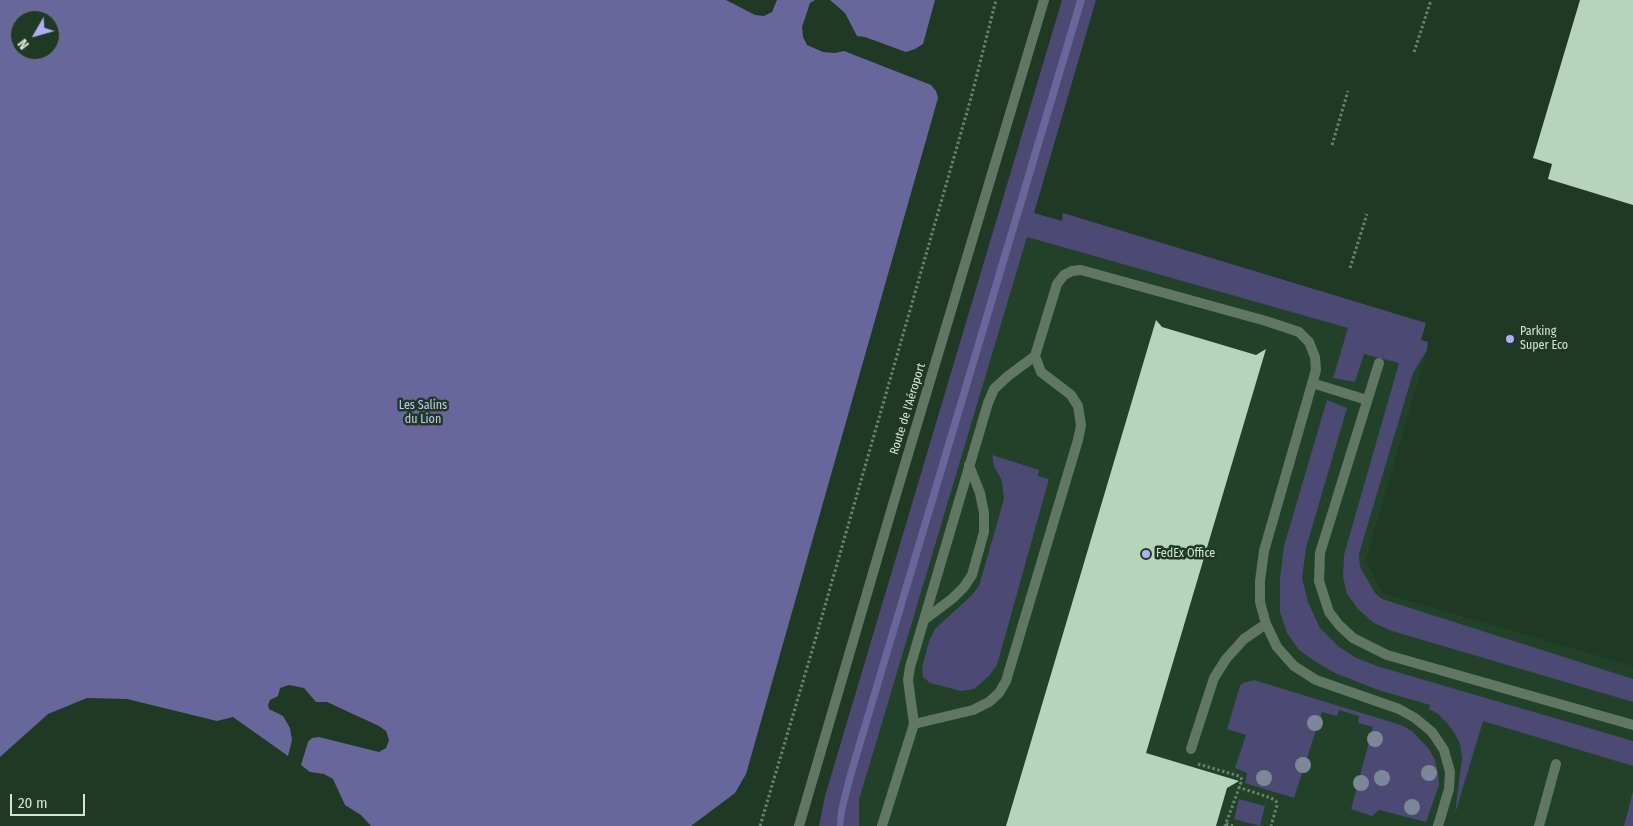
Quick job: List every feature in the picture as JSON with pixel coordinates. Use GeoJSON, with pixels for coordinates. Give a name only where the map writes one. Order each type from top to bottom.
{"type":"FeatureCollection","features":[{"type":"Feature","properties":{"kind":"street","name":"Route de l'Aéroport"},"geometry":{"type":"LineString","coordinates":[[799,826],[894,500],[1044,0]]}},
{"type":"Feature","properties":{"kind":"street"},"geometry":{"type":"LineString","coordinates":[[882,826],[914,724],[908,680],[910,666],[988,402],[994,389],[1035,356],[1057,284],[1064,275],[1072,271],[1081,270],[1266,321],[1299,332],[1309,342],[1315,357],[1316,370],[1264,552],[1260,581],[1260,602],[1266,624],[1277,647],[1294,666],[1316,680],[1399,710],[1415,718],[1432,732],[1444,750],[1450,772],[1448,790],[1438,826]]}},
{"type":"Feature","properties":{"kind":"street"},"geometry":{"type":"LineString","coordinates":[[914,724],[973,710],[989,702],[999,693],[1006,681],[1081,425],[1078,406],[1071,395],[1041,372],[1035,356]]}},
{"type":"Feature","properties":{"kind":"street"},"geometry":{"type":"LineString","coordinates":[[1379,363],[1320,553],[1319,581],[1329,612],[1339,625],[1354,638],[1387,655],[1633,725]]}},
{"type":"Feature","properties":{"kind":"street"},"geometry":{"type":"LineString","coordinates":[[1312,383],[1367,400]]}},
{"type":"Feature","properties":{"kind":"street"},"geometry":{"type":"LineString","coordinates":[[924,620],[964,588],[972,575],[984,532],[984,513],[980,493],[969,464]]}},
{"type":"Feature","properties":{"kind":"street"},"geometry":{"type":"LineString","coordinates":[[1191,749],[1214,678],[1226,659],[1244,639],[1266,624]]}},
{"type":"Feature","properties":{"kind":"street"},"geometry":{"type":"LineString","coordinates":[[1539,826],[1556,764]]}},
{"type":"Feature","properties":{"kind":"path"},"geometry":{"type":"LineString","coordinates":[[760,826],[968,107],[996,0]]}},
{"type":"Feature","properties":{"kind":"path"},"geometry":{"type":"LineString","coordinates":[[1414,52],[1431,0]]}},
{"type":"Feature","properties":{"kind":"path"},"geometry":{"type":"LineString","coordinates":[[1332,145],[1348,91]]}},
{"type":"Feature","properties":{"kind":"path"},"geometry":{"type":"LineString","coordinates":[[1350,268],[1367,214]]}},
{"type":"Feature","properties":{"kind":"path"},"geometry":{"type":"LineString","coordinates":[[1193,762],[1239,776],[1242,780],[1225,825],[1233,826]]}},
{"type":"Feature","properties":{"kind":"path"},"geometry":{"type":"LineString","coordinates":[[1238,787],[1276,801],[1277,806],[1271,826]]}},
{"type":"Feature","properties":{"kind":"shaded area","name":"Les Salins du Lion"},"geometry":{"type":"Polygon","coordinates":[[[0,0],[726,0],[755,15],[764,16],[772,12],[777,0],[815,0],[810,3],[802,27],[803,37],[807,45],[823,52],[835,53],[844,51],[931,85],[936,91],[938,98],[746,774],[735,793],[691,826],[371,826],[361,815],[345,805],[333,779],[324,774],[310,772],[301,765],[308,742],[312,738],[319,737],[379,752],[386,748],[389,740],[386,731],[327,702],[316,702],[304,688],[289,685],[280,688],[278,696],[270,700],[268,705],[269,709],[283,716],[290,728],[292,740],[288,756],[233,717],[217,721],[127,699],[87,698],[48,714],[0,757],[0,0]]]}},
{"type":"Feature","properties":{"kind":"shaded area"},"geometry":{"type":"Polygon","coordinates":[[[830,0],[935,0],[923,44],[906,52],[865,37],[857,36],[845,13],[830,0]]]}},
{"type":"Feature","properties":{"kind":"shaded area"},"geometry":{"type":"Polygon","coordinates":[[[1062,0],[1096,0],[1034,213],[1062,221],[1063,213],[1426,323],[1421,340],[1428,342],[1427,350],[1413,373],[1359,554],[1360,567],[1375,593],[1382,599],[1633,679],[1633,702],[1392,631],[1374,623],[1358,609],[1347,594],[1343,577],[1344,555],[1399,363],[1364,354],[1355,382],[1333,378],[1348,328],[1027,237],[859,800],[859,826],[819,826],[825,796],[1062,0]]]}},
{"type":"Feature","properties":{"kind":"shaded area"},"geometry":{"type":"Polygon","coordinates":[[[1077,0],[1085,0],[854,776],[843,826],[837,826],[838,810],[847,774],[1077,0]]]}},
{"type":"Feature","properties":{"kind":"shaded area"},"geometry":{"type":"Polygon","coordinates":[[[1027,237],[1427,350],[1366,560],[1382,593],[1633,666],[1633,826],[859,826],[859,800],[1027,237]]]}},
{"type":"Feature","properties":{"kind":"shaded area"},"geometry":{"type":"Polygon","coordinates":[[[1327,400],[1347,408],[1306,548],[1302,578],[1308,602],[1320,628],[1338,646],[1356,658],[1380,667],[1633,741],[1633,766],[1483,721],[1455,814],[1462,758],[1460,744],[1446,722],[1429,709],[1430,705],[1378,690],[1335,673],[1299,650],[1287,633],[1280,612],[1280,579],[1284,546],[1327,400]]]}},
{"type":"Feature","properties":{"kind":"shaded area"},"geometry":{"type":"Polygon","coordinates":[[[992,455],[1039,470],[1038,476],[1049,479],[997,665],[989,676],[974,689],[961,691],[930,683],[923,677],[922,668],[929,641],[935,629],[972,595],[979,586],[1004,499],[1002,481],[994,466],[992,455]]]}},
{"type":"Feature","properties":{"kind":"shaded area"},"geometry":{"type":"Polygon","coordinates":[[[1254,680],[1401,725],[1412,731],[1429,749],[1435,760],[1438,773],[1439,785],[1426,822],[1379,810],[1372,816],[1351,809],[1373,727],[1358,723],[1359,716],[1339,710],[1337,716],[1322,712],[1294,798],[1245,783],[1247,773],[1235,768],[1246,735],[1227,729],[1240,686],[1243,683],[1254,680]]]}},
{"type":"Feature","properties":{"kind":"shaded area"},"geometry":{"type":"Polygon","coordinates":[[[1633,791],[1633,826],[1624,826],[1633,791]]]}},
{"type":"Feature","properties":{"kind":"shaded area"},"geometry":{"type":"Polygon","coordinates":[[[1239,799],[1265,806],[1260,826],[1234,819],[1239,799]]]}},
{"type":"Feature","properties":{"kind":"building"},"geometry":{"type":"Polygon","coordinates":[[[1580,0],[1633,0],[1633,205],[1548,179],[1552,164],[1533,158],[1580,0]]]}},
{"type":"Feature","properties":{"kind":"building","name":"FedEx Office"},"geometry":{"type":"Polygon","coordinates":[[[1156,320],[1162,327],[1256,355],[1266,349],[1146,753],[1239,781],[1227,788],[1216,826],[1006,826],[1156,320]]]}},
{"type":"Feature","properties":{"kind":"place","name":"Parking Super Eco"},"geometry":{"type":"Point","coordinates":[1510,339]}},
{"type":"Feature","properties":{"kind":"place","name":"FedEx Office"},"geometry":{"type":"Point","coordinates":[1146,554]}}]}
